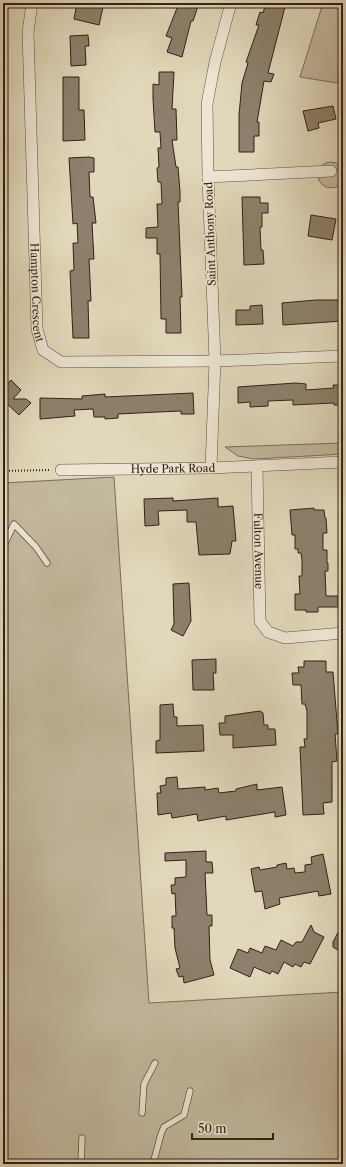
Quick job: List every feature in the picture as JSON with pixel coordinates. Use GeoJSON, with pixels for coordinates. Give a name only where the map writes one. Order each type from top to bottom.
{"type":"FeatureCollection","features":[{"type":"Feature","properties":{"kind":"street","name":"Hampton Crescent"},"geometry":{"type":"LineString","coordinates":[[32,3],[28,32],[36,321],[43,350],[61,362],[215,361],[343,356]]}},
{"type":"Feature","properties":{"kind":"street","name":"Saint Anthony Road"},"geometry":{"type":"LineString","coordinates":[[211,468],[215,361],[208,177],[207,104],[215,62],[231,3]]}},
{"type":"Feature","properties":{"kind":"street"},"geometry":{"type":"LineString","coordinates":[[208,177],[331,171]]}},
{"type":"Feature","properties":{"kind":"street","name":"Hyde Park Road"},"geometry":{"type":"LineString","coordinates":[[61,470],[211,468],[343,462]]}},
{"type":"Feature","properties":{"kind":"street","name":"Fulton Avenue"},"geometry":{"type":"LineString","coordinates":[[257,466],[260,622],[268,632],[285,638],[343,633]]}},
{"type":"Feature","properties":{"kind":"lane"},"geometry":{"type":"LineString","coordinates":[[5,543],[14,524],[36,547],[47,563]]}},
{"type":"Feature","properties":{"kind":"lane"},"geometry":{"type":"LineString","coordinates":[[142,1113],[144,1084],[155,1063]]}},
{"type":"Feature","properties":{"kind":"lane"},"geometry":{"type":"LineString","coordinates":[[153,1164],[160,1134],[164,1127],[184,1115],[190,1091]]}},
{"type":"Feature","properties":{"kind":"lane"},"geometry":{"type":"LineString","coordinates":[[81,1164],[82,1138]]}},
{"type":"Feature","properties":{"kind":"path"},"geometry":{"type":"LineString","coordinates":[[3,471],[61,470]]}},
{"type":"Feature","properties":{"kind":"shaded area"},"geometry":{"type":"Polygon","coordinates":[[[323,3],[343,3],[343,84],[300,77],[323,3]]]}},
{"type":"Feature","properties":{"kind":"shaded area"},"geometry":{"type":"Polygon","coordinates":[[[331,162],[340,166],[344,175],[340,184],[331,188],[322,184],[318,175],[322,166],[331,162]]]}},
{"type":"Feature","properties":{"kind":"shaded area"},"geometry":{"type":"Polygon","coordinates":[[[343,443],[343,454],[254,459],[238,456],[225,447],[343,443]]]}},
{"type":"Feature","properties":{"kind":"shaded area"},"geometry":{"type":"Polygon","coordinates":[[[114,477],[149,1003],[343,992],[343,1164],[3,1164],[3,483],[114,477]]]}},
{"type":"Feature","properties":{"kind":"building"},"geometry":{"type":"Polygon","coordinates":[[[77,3],[96,3],[96,5],[103,7],[99,25],[74,19],[77,3]]]}},
{"type":"Feature","properties":{"kind":"building"},"geometry":{"type":"Polygon","coordinates":[[[179,3],[199,3],[193,21],[191,21],[182,57],[167,52],[172,38],[166,36],[179,3]]]}},
{"type":"Feature","properties":{"kind":"building"},"geometry":{"type":"Polygon","coordinates":[[[266,3],[286,3],[268,73],[274,74],[271,82],[264,81],[257,122],[259,122],[259,136],[254,136],[254,152],[239,152],[239,115],[242,83],[248,63],[246,62],[259,25],[256,25],[260,12],[263,13],[266,3]]]}},
{"type":"Feature","properties":{"kind":"building"},"geometry":{"type":"Polygon","coordinates":[[[88,35],[89,46],[85,46],[86,65],[71,66],[70,36],[88,35]]]}},
{"type":"Feature","properties":{"kind":"building"},"geometry":{"type":"Polygon","coordinates":[[[159,72],[174,72],[172,109],[176,109],[177,140],[172,140],[176,167],[178,167],[180,192],[180,202],[178,202],[182,297],[180,297],[181,333],[166,333],[166,319],[161,319],[160,254],[157,254],[157,238],[146,238],[146,228],[158,227],[157,204],[162,204],[161,182],[158,182],[157,168],[159,167],[158,148],[161,148],[160,132],[155,132],[153,99],[153,84],[159,85],[159,72]]]}},
{"type":"Feature","properties":{"kind":"building"},"geometry":{"type":"Polygon","coordinates":[[[63,77],[79,77],[79,110],[84,110],[85,140],[63,141],[63,77]]]}},
{"type":"Feature","properties":{"kind":"building"},"geometry":{"type":"Polygon","coordinates":[[[333,106],[336,119],[318,123],[319,128],[308,131],[303,111],[333,106]]]}},
{"type":"Feature","properties":{"kind":"building"},"geometry":{"type":"Polygon","coordinates":[[[69,158],[94,158],[94,172],[89,172],[90,197],[93,197],[96,223],[92,223],[94,259],[89,259],[91,301],[88,301],[89,338],[73,338],[70,271],[74,270],[73,243],[78,243],[77,223],[73,224],[69,158]]]}},
{"type":"Feature","properties":{"kind":"building"},"geometry":{"type":"Polygon","coordinates":[[[242,197],[260,197],[260,203],[268,203],[268,213],[262,213],[262,227],[260,227],[261,250],[263,250],[264,264],[244,265],[242,197]]]}},
{"type":"Feature","properties":{"kind":"building"},"geometry":{"type":"Polygon","coordinates":[[[311,215],[336,219],[332,240],[308,236],[311,215]]]}},
{"type":"Feature","properties":{"kind":"building"},"geometry":{"type":"Polygon","coordinates":[[[316,300],[343,300],[343,321],[283,325],[282,303],[316,300]]]}},
{"type":"Feature","properties":{"kind":"building"},"geometry":{"type":"Polygon","coordinates":[[[262,305],[263,324],[236,325],[236,310],[250,310],[250,306],[262,305]]]}},
{"type":"Feature","properties":{"kind":"building"},"geometry":{"type":"Polygon","coordinates":[[[11,380],[21,390],[13,399],[26,399],[31,403],[19,415],[3,400],[3,389],[11,380]]]}},
{"type":"Feature","properties":{"kind":"building"},"geometry":{"type":"Polygon","coordinates":[[[296,383],[306,384],[306,390],[334,388],[333,385],[343,385],[343,405],[334,405],[334,403],[293,405],[293,400],[268,401],[268,406],[250,407],[250,402],[238,403],[238,387],[296,383]]]}},
{"type":"Feature","properties":{"kind":"building"},"geometry":{"type":"Polygon","coordinates":[[[193,393],[194,414],[181,414],[181,411],[118,414],[118,418],[105,419],[105,417],[94,417],[93,409],[74,410],[75,416],[40,419],[40,398],[82,399],[82,396],[105,394],[105,397],[193,393]]]}},
{"type":"Feature","properties":{"kind":"building"},"geometry":{"type":"Polygon","coordinates":[[[173,498],[173,501],[218,498],[218,507],[233,506],[236,541],[232,541],[230,554],[199,555],[196,522],[187,522],[187,510],[158,511],[159,525],[145,526],[144,499],[173,498]]]}},
{"type":"Feature","properties":{"kind":"building"},"geometry":{"type":"Polygon","coordinates":[[[314,508],[314,510],[324,510],[326,518],[327,533],[323,533],[323,550],[327,550],[328,563],[328,571],[325,571],[326,596],[338,596],[338,607],[318,607],[318,612],[306,612],[306,610],[295,610],[295,594],[300,594],[299,576],[302,576],[302,560],[301,553],[298,553],[298,549],[295,549],[295,535],[292,535],[290,510],[314,508]]]}},
{"type":"Feature","properties":{"kind":"building"},"geometry":{"type":"Polygon","coordinates":[[[189,583],[191,621],[183,636],[171,630],[174,624],[173,584],[189,583]]]}},
{"type":"Feature","properties":{"kind":"building"},"geometry":{"type":"Polygon","coordinates":[[[216,659],[216,673],[213,673],[214,690],[193,690],[192,660],[216,659]]]}},
{"type":"Feature","properties":{"kind":"building"},"geometry":{"type":"Polygon","coordinates":[[[304,661],[326,661],[326,672],[333,672],[338,734],[335,734],[337,761],[332,762],[332,802],[323,803],[324,814],[303,815],[300,747],[305,747],[304,739],[307,739],[307,711],[305,704],[302,704],[301,685],[293,685],[292,673],[299,673],[298,667],[304,667],[304,661]]]}},
{"type":"Feature","properties":{"kind":"building"},"geometry":{"type":"Polygon","coordinates":[[[173,704],[174,717],[177,717],[177,726],[203,725],[204,751],[156,753],[156,741],[160,740],[160,705],[173,704]]]}},
{"type":"Feature","properties":{"kind":"building"},"geometry":{"type":"Polygon","coordinates":[[[260,711],[263,713],[264,725],[268,725],[268,729],[275,729],[276,745],[233,748],[233,735],[220,735],[219,723],[225,723],[225,716],[260,711]]]}},
{"type":"Feature","properties":{"kind":"building"},"geometry":{"type":"Polygon","coordinates":[[[177,777],[178,789],[205,787],[205,790],[218,788],[219,793],[236,791],[236,789],[257,784],[257,790],[282,787],[286,815],[275,817],[275,812],[226,820],[226,816],[198,821],[197,814],[172,818],[171,813],[158,815],[157,793],[161,793],[160,786],[166,785],[166,778],[177,777]]]}},
{"type":"Feature","properties":{"kind":"building"},"geometry":{"type":"Polygon","coordinates":[[[206,851],[206,862],[212,862],[213,873],[205,873],[207,915],[212,915],[212,926],[209,926],[210,960],[214,975],[184,983],[183,976],[179,977],[176,969],[180,968],[175,948],[174,928],[172,928],[172,916],[176,916],[175,893],[172,894],[171,885],[175,885],[175,878],[186,877],[186,860],[165,861],[165,853],[206,851]]]}},
{"type":"Feature","properties":{"kind":"building"},"geometry":{"type":"Polygon","coordinates":[[[323,854],[331,894],[319,896],[318,891],[279,898],[280,904],[265,909],[262,891],[255,892],[251,869],[259,867],[260,870],[277,867],[277,865],[286,863],[287,869],[294,868],[295,873],[305,872],[305,865],[312,864],[311,857],[323,854]]]}},
{"type":"Feature","properties":{"kind":"building"},"geometry":{"type":"Polygon","coordinates":[[[343,923],[343,953],[333,947],[333,942],[343,923]]]}},
{"type":"Feature","properties":{"kind":"building"},"geometry":{"type":"Polygon","coordinates":[[[311,925],[314,932],[324,937],[310,964],[304,962],[301,967],[295,964],[293,967],[284,962],[278,974],[272,971],[270,974],[254,967],[250,977],[230,968],[238,949],[248,953],[250,948],[262,953],[265,946],[276,950],[281,940],[293,946],[296,942],[302,942],[311,925]]]}}]}
